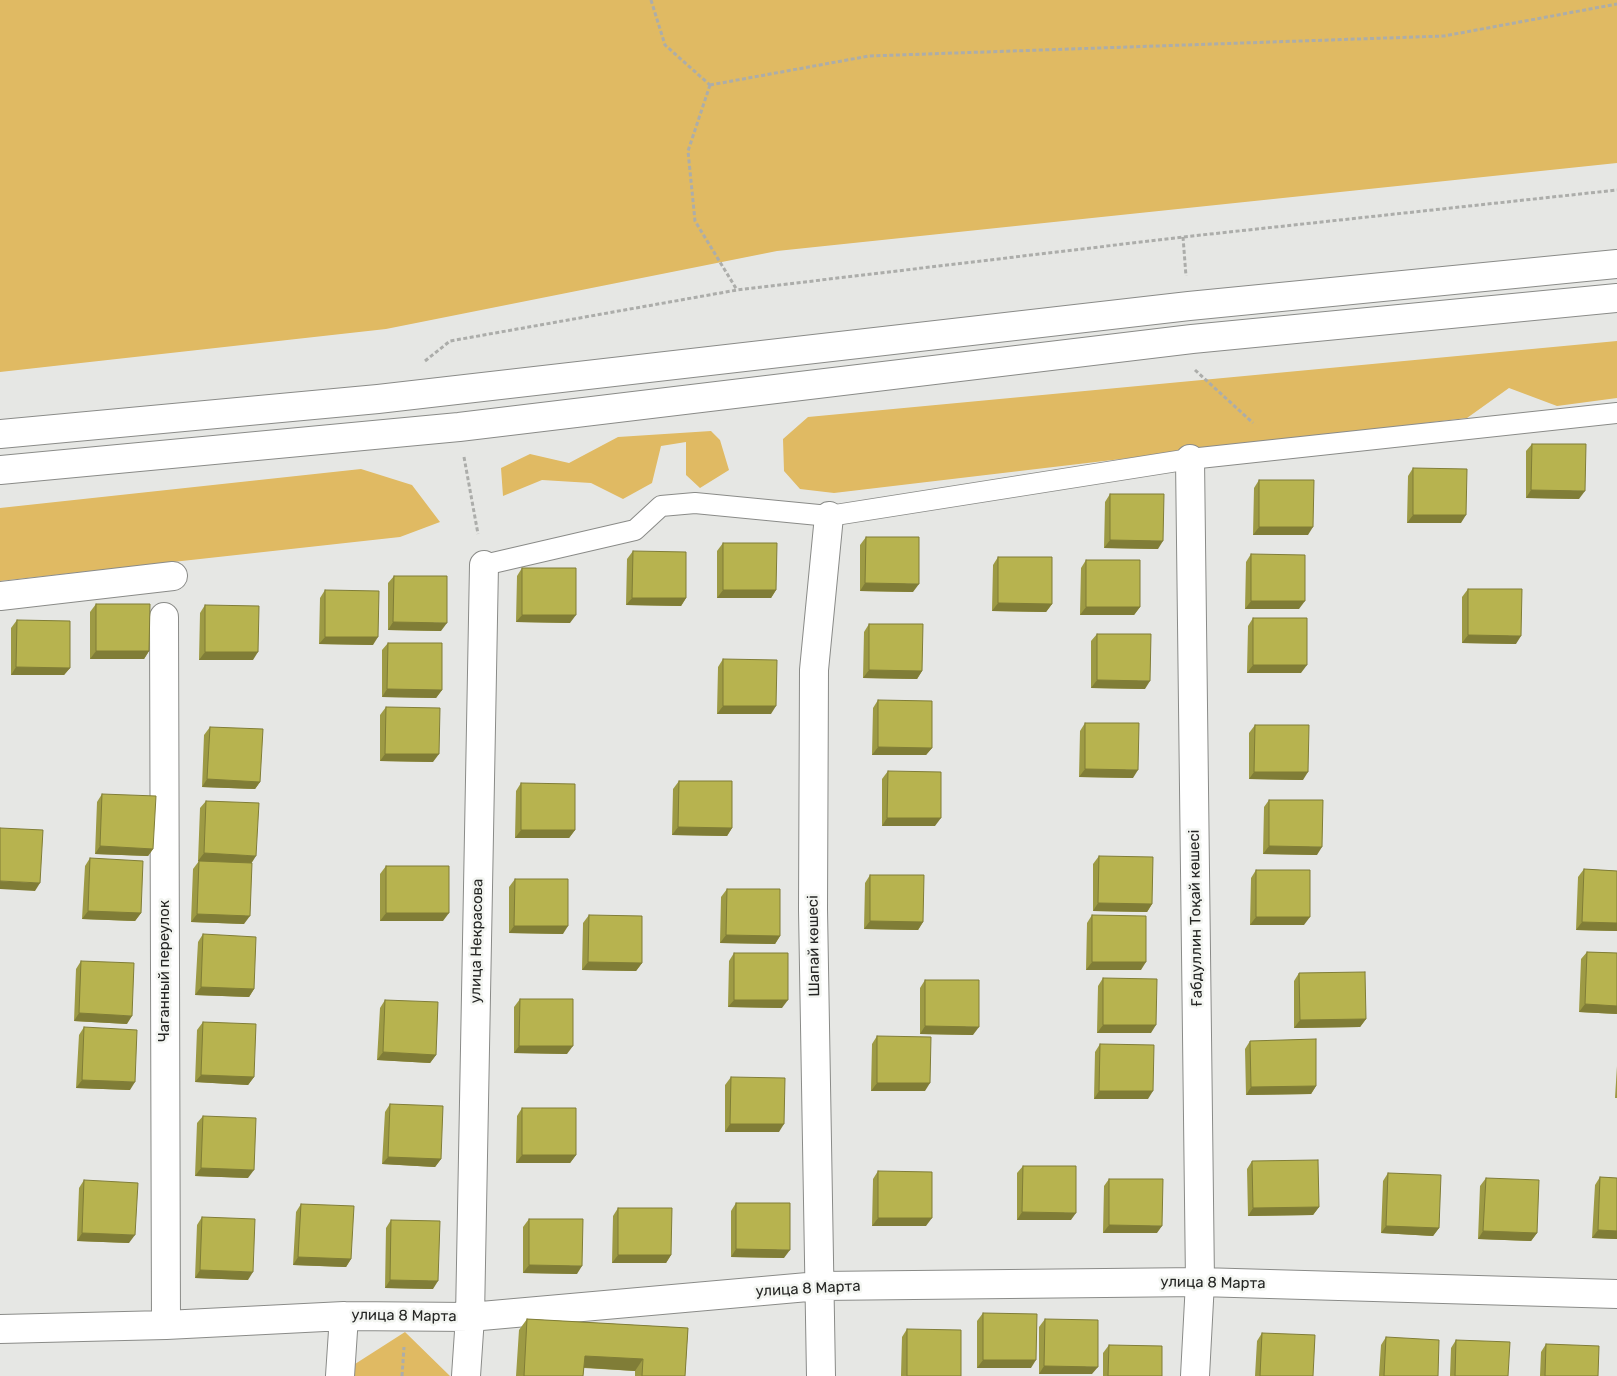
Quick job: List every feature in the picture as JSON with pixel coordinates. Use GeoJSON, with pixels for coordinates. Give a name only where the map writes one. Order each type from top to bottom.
{"type":"FeatureCollection","features":[{"type":"Feature","properties":{"kind":"street"},"geometry":{"type":"LineString","coordinates":[[0,434],[378,399],[1189,306],[1617,264]]}},
{"type":"Feature","properties":{"kind":"street"},"geometry":{"type":"LineString","coordinates":[[0,470],[459,427],[1192,340],[1617,298]]}},
{"type":"Feature","properties":{"kind":"street","name":"Ғабдуллин Тоқай көшесі"},"geometry":{"type":"LineString","coordinates":[[1190,459],[1200,1282],[1195,1376]]}},
{"type":"Feature","properties":{"kind":"street","name":"Шапай көшесі"},"geometry":{"type":"LineString","coordinates":[[821,1376],[813,909],[814,670],[829,516]]}},
{"type":"Feature","properties":{"kind":"street","name":"улица Некрасова"},"geometry":{"type":"LineString","coordinates":[[466,1376],[470,1317],[484,565]]}},
{"type":"Feature","properties":{"kind":"street"},"geometry":{"type":"LineString","coordinates":[[0,596],[173,576]]}},
{"type":"Feature","properties":{"kind":"street","name":"Чаганный переулок"},"geometry":{"type":"LineString","coordinates":[[164,617],[166,1325]]}},
{"type":"Feature","properties":{"kind":"street","name":"улица 8 Марта"},"geometry":{"type":"LineString","coordinates":[[0,1329],[166,1325],[344,1316],[470,1317],[819,1286],[1200,1282],[1617,1294]]}},
{"type":"Feature","properties":{"kind":"street"},"geometry":{"type":"LineString","coordinates":[[340,1376],[344,1316]]}},
{"type":"Feature","properties":{"kind":"lane"},"geometry":{"type":"LineString","coordinates":[[484,565],[635,530],[662,506],[695,502],[829,516],[1190,459],[1617,412]]}},
{"type":"Feature","properties":{"kind":"path"},"geometry":{"type":"LineString","coordinates":[[651,0],[665,45],[710,85]]}},
{"type":"Feature","properties":{"kind":"path"},"geometry":{"type":"LineString","coordinates":[[710,85],[869,56],[1444,36],[1617,4]]}},
{"type":"Feature","properties":{"kind":"path"},"geometry":{"type":"LineString","coordinates":[[710,85],[688,151],[695,221],[737,290]]}},
{"type":"Feature","properties":{"kind":"path"},"geometry":{"type":"LineString","coordinates":[[421,364],[450,341],[737,290],[1193,236],[1617,190]]}},
{"type":"Feature","properties":{"kind":"path"},"geometry":{"type":"LineString","coordinates":[[1194,369],[1281,449]]}},
{"type":"Feature","properties":{"kind":"path"},"geometry":{"type":"LineString","coordinates":[[459,427],[484,565]]}},
{"type":"Feature","properties":{"kind":"shaded area"},"geometry":{"type":"Polygon","coordinates":[[[0,0],[1617,0],[1617,163],[777,251],[386,329],[0,372],[0,0]]]}},
{"type":"Feature","properties":{"kind":"shaded area"},"geometry":{"type":"Polygon","coordinates":[[[1617,341],[1617,398],[1557,406],[1509,388],[1467,418],[834,493],[800,489],[784,471],[783,439],[808,417],[1617,341]]]}},
{"type":"Feature","properties":{"kind":"shaded area"},"geometry":{"type":"Polygon","coordinates":[[[711,431],[720,440],[729,470],[700,488],[686,475],[686,442],[661,446],[652,483],[623,499],[591,483],[542,480],[503,496],[501,468],[530,454],[569,463],[618,437],[711,431]]]}},
{"type":"Feature","properties":{"kind":"shaded area"},"geometry":{"type":"Polygon","coordinates":[[[361,469],[412,485],[440,522],[400,537],[0,581],[0,508],[361,469]]]}},
{"type":"Feature","properties":{"kind":"shaded area"},"geometry":{"type":"Polygon","coordinates":[[[405,1332],[450,1376],[354,1376],[355,1364],[405,1332]]]}},
{"type":"Feature","properties":{"kind":"building"},"geometry":{"type":"Polygon","coordinates":[[[1532,444],[1586,444],[1585,491],[1531,490],[1532,444]]]}},
{"type":"Feature","properties":{"kind":"building"},"geometry":{"type":"Polygon","coordinates":[[[1413,468],[1467,469],[1466,515],[1413,515],[1413,468]]]}},
{"type":"Feature","properties":{"kind":"building"},"geometry":{"type":"Polygon","coordinates":[[[1259,480],[1314,480],[1313,527],[1259,527],[1259,480]]]}},
{"type":"Feature","properties":{"kind":"building"},"geometry":{"type":"Polygon","coordinates":[[[1110,494],[1164,494],[1163,541],[1110,540],[1110,494]]]}},
{"type":"Feature","properties":{"kind":"building"},"geometry":{"type":"Polygon","coordinates":[[[866,537],[919,537],[919,584],[865,583],[866,537]]]}},
{"type":"Feature","properties":{"kind":"building"},"geometry":{"type":"Polygon","coordinates":[[[723,543],[777,543],[776,590],[723,590],[723,543]]]}},
{"type":"Feature","properties":{"kind":"building"},"geometry":{"type":"Polygon","coordinates":[[[633,551],[686,552],[686,598],[632,598],[633,551]]]}},
{"type":"Feature","properties":{"kind":"building"},"geometry":{"type":"Polygon","coordinates":[[[1251,554],[1305,555],[1305,601],[1251,601],[1251,554]]]}},
{"type":"Feature","properties":{"kind":"building"},"geometry":{"type":"Polygon","coordinates":[[[998,557],[1052,557],[1052,604],[998,603],[998,557]]]}},
{"type":"Feature","properties":{"kind":"building"},"geometry":{"type":"Polygon","coordinates":[[[1086,560],[1140,560],[1140,607],[1086,607],[1086,560]]]}},
{"type":"Feature","properties":{"kind":"building"},"geometry":{"type":"Polygon","coordinates":[[[522,568],[576,568],[576,615],[522,615],[522,568]]]}},
{"type":"Feature","properties":{"kind":"building"},"geometry":{"type":"Polygon","coordinates":[[[394,576],[447,576],[447,623],[393,622],[394,576]]]}},
{"type":"Feature","properties":{"kind":"building"},"geometry":{"type":"Polygon","coordinates":[[[1468,589],[1522,589],[1521,636],[1468,635],[1468,589]]]}},
{"type":"Feature","properties":{"kind":"building"},"geometry":{"type":"Polygon","coordinates":[[[325,590],[379,591],[378,637],[325,637],[325,590]]]}},
{"type":"Feature","properties":{"kind":"building"},"geometry":{"type":"Polygon","coordinates":[[[96,604],[150,604],[149,651],[96,651],[96,604]]]}},
{"type":"Feature","properties":{"kind":"building"},"geometry":{"type":"Polygon","coordinates":[[[205,605],[259,606],[258,652],[205,652],[205,605]]]}},
{"type":"Feature","properties":{"kind":"building"},"geometry":{"type":"Polygon","coordinates":[[[1253,618],[1307,618],[1307,665],[1253,665],[1253,618]]]}},
{"type":"Feature","properties":{"kind":"building"},"geometry":{"type":"Polygon","coordinates":[[[17,620],[70,621],[70,668],[16,667],[17,620]]]}},
{"type":"Feature","properties":{"kind":"building"},"geometry":{"type":"Polygon","coordinates":[[[869,624],[923,624],[922,671],[869,670],[869,624]]]}},
{"type":"Feature","properties":{"kind":"building"},"geometry":{"type":"Polygon","coordinates":[[[1097,634],[1151,634],[1150,681],[1097,680],[1097,634]]]}},
{"type":"Feature","properties":{"kind":"building"},"geometry":{"type":"Polygon","coordinates":[[[388,643],[442,643],[442,690],[387,689],[388,643]]]}},
{"type":"Feature","properties":{"kind":"building"},"geometry":{"type":"Polygon","coordinates":[[[723,659],[777,660],[776,706],[723,706],[723,659]]]}},
{"type":"Feature","properties":{"kind":"building"},"geometry":{"type":"Polygon","coordinates":[[[878,700],[932,701],[932,748],[878,747],[878,700]]]}},
{"type":"Feature","properties":{"kind":"building"},"geometry":{"type":"Polygon","coordinates":[[[386,707],[440,708],[439,754],[385,754],[386,707]]]}},
{"type":"Feature","properties":{"kind":"building"},"geometry":{"type":"Polygon","coordinates":[[[1085,723],[1139,723],[1138,770],[1085,769],[1085,723]]]}},
{"type":"Feature","properties":{"kind":"building"},"geometry":{"type":"Polygon","coordinates":[[[1255,725],[1309,725],[1308,772],[1254,772],[1255,725]]]}},
{"type":"Feature","properties":{"kind":"building"},"geometry":{"type":"Polygon","coordinates":[[[210,727],[263,729],[260,782],[207,779],[210,727]]]}},
{"type":"Feature","properties":{"kind":"building"},"geometry":{"type":"Polygon","coordinates":[[[888,771],[941,772],[941,818],[887,818],[888,771]]]}},
{"type":"Feature","properties":{"kind":"building"},"geometry":{"type":"Polygon","coordinates":[[[679,781],[732,781],[732,828],[678,827],[679,781]]]}},
{"type":"Feature","properties":{"kind":"building"},"geometry":{"type":"Polygon","coordinates":[[[521,783],[575,784],[575,830],[521,830],[521,783]]]}},
{"type":"Feature","properties":{"kind":"building"},"geometry":{"type":"Polygon","coordinates":[[[102,794],[156,796],[153,849],[100,846],[102,794]]]}},
{"type":"Feature","properties":{"kind":"building"},"geometry":{"type":"Polygon","coordinates":[[[1269,800],[1323,800],[1322,847],[1269,846],[1269,800]]]}},
{"type":"Feature","properties":{"kind":"building"},"geometry":{"type":"Polygon","coordinates":[[[206,801],[259,803],[256,856],[204,853],[206,801]]]}},
{"type":"Feature","properties":{"kind":"building"},"geometry":{"type":"Polygon","coordinates":[[[0,828],[43,830],[40,883],[0,881],[0,828]]]}},
{"type":"Feature","properties":{"kind":"building"},"geometry":{"type":"Polygon","coordinates":[[[1099,856],[1153,857],[1152,904],[1098,903],[1099,856]]]}},
{"type":"Feature","properties":{"kind":"building"},"geometry":{"type":"Polygon","coordinates":[[[90,858],[143,861],[141,913],[88,911],[90,858]]]}},
{"type":"Feature","properties":{"kind":"building"},"geometry":{"type":"Polygon","coordinates":[[[199,861],[252,863],[250,916],[197,914],[199,861]]]}},
{"type":"Feature","properties":{"kind":"building"},"geometry":{"type":"Polygon","coordinates":[[[386,866],[449,866],[449,913],[386,913],[386,866]]]}},
{"type":"Feature","properties":{"kind":"building"},"geometry":{"type":"Polygon","coordinates":[[[1584,869],[1617,871],[1617,923],[1582,922],[1584,869]]]}},
{"type":"Feature","properties":{"kind":"building"},"geometry":{"type":"Polygon","coordinates":[[[1256,870],[1310,870],[1310,917],[1256,917],[1256,870]]]}},
{"type":"Feature","properties":{"kind":"building"},"geometry":{"type":"Polygon","coordinates":[[[870,875],[924,875],[923,922],[870,921],[870,875]]]}},
{"type":"Feature","properties":{"kind":"building"},"geometry":{"type":"Polygon","coordinates":[[[515,879],[568,879],[568,926],[514,926],[515,879]]]}},
{"type":"Feature","properties":{"kind":"building"},"geometry":{"type":"Polygon","coordinates":[[[727,889],[780,889],[780,936],[726,935],[727,889]]]}},
{"type":"Feature","properties":{"kind":"building"},"geometry":{"type":"Polygon","coordinates":[[[589,915],[642,916],[642,963],[588,962],[589,915]]]}},
{"type":"Feature","properties":{"kind":"building"},"geometry":{"type":"Polygon","coordinates":[[[1092,915],[1146,916],[1146,962],[1092,962],[1092,915]]]}},
{"type":"Feature","properties":{"kind":"building"},"geometry":{"type":"Polygon","coordinates":[[[203,934],[256,937],[254,989],[201,987],[203,934]]]}},
{"type":"Feature","properties":{"kind":"building"},"geometry":{"type":"Polygon","coordinates":[[[1587,952],[1617,953],[1617,1006],[1585,1004],[1587,952]]]}},
{"type":"Feature","properties":{"kind":"building"},"geometry":{"type":"Polygon","coordinates":[[[734,953],[788,953],[788,1000],[734,1000],[734,953]]]}},
{"type":"Feature","properties":{"kind":"building"},"geometry":{"type":"Polygon","coordinates":[[[81,961],[134,963],[132,1016],[79,1013],[81,961]]]}},
{"type":"Feature","properties":{"kind":"building"},"geometry":{"type":"Polygon","coordinates":[[[1365,972],[1366,1019],[1300,1020],[1299,973],[1365,972]]]}},
{"type":"Feature","properties":{"kind":"building"},"geometry":{"type":"Polygon","coordinates":[[[1103,978],[1157,979],[1156,1025],[1103,1025],[1103,978]]]}},
{"type":"Feature","properties":{"kind":"building"},"geometry":{"type":"Polygon","coordinates":[[[925,980],[979,980],[979,1027],[925,1026],[925,980]]]}},
{"type":"Feature","properties":{"kind":"building"},"geometry":{"type":"Polygon","coordinates":[[[520,999],[573,999],[573,1046],[519,1046],[520,999]]]}},
{"type":"Feature","properties":{"kind":"building"},"geometry":{"type":"Polygon","coordinates":[[[385,1000],[438,1002],[436,1055],[383,1052],[385,1000]]]}},
{"type":"Feature","properties":{"kind":"building"},"geometry":{"type":"Polygon","coordinates":[[[203,1022],[256,1024],[254,1077],[201,1075],[203,1022]]]}},
{"type":"Feature","properties":{"kind":"building"},"geometry":{"type":"Polygon","coordinates":[[[84,1027],[137,1030],[135,1082],[82,1080],[84,1027]]]}},
{"type":"Feature","properties":{"kind":"building"},"geometry":{"type":"Polygon","coordinates":[[[877,1036],[931,1037],[930,1083],[877,1083],[877,1036]]]}},
{"type":"Feature","properties":{"kind":"building"},"geometry":{"type":"Polygon","coordinates":[[[1316,1039],[1316,1086],[1251,1087],[1250,1041],[1316,1039]]]}},
{"type":"Feature","properties":{"kind":"building"},"geometry":{"type":"Polygon","coordinates":[[[1100,1044],[1154,1045],[1153,1091],[1099,1091],[1100,1044]]]}},
{"type":"Feature","properties":{"kind":"building"},"geometry":{"type":"Polygon","coordinates":[[[731,1077],[785,1078],[784,1124],[730,1124],[731,1077]]]}},
{"type":"Feature","properties":{"kind":"building"},"geometry":{"type":"Polygon","coordinates":[[[390,1104],[443,1106],[441,1159],[388,1157],[390,1104]]]}},
{"type":"Feature","properties":{"kind":"building"},"geometry":{"type":"Polygon","coordinates":[[[522,1108],[576,1108],[576,1155],[522,1155],[522,1108]]]}},
{"type":"Feature","properties":{"kind":"building"},"geometry":{"type":"Polygon","coordinates":[[[203,1116],[256,1118],[254,1170],[201,1168],[203,1116]]]}},
{"type":"Feature","properties":{"kind":"building"},"geometry":{"type":"Polygon","coordinates":[[[1318,1160],[1319,1207],[1253,1208],[1252,1161],[1318,1160]]]}},
{"type":"Feature","properties":{"kind":"building"},"geometry":{"type":"Polygon","coordinates":[[[1023,1166],[1076,1166],[1076,1213],[1022,1212],[1023,1166]]]}},
{"type":"Feature","properties":{"kind":"building"},"geometry":{"type":"Polygon","coordinates":[[[878,1171],[932,1172],[932,1218],[878,1218],[878,1171]]]}},
{"type":"Feature","properties":{"kind":"building"},"geometry":{"type":"Polygon","coordinates":[[[1388,1173],[1441,1175],[1439,1228],[1386,1226],[1388,1173]]]}},
{"type":"Feature","properties":{"kind":"building"},"geometry":{"type":"Polygon","coordinates":[[[1600,1177],[1617,1178],[1617,1231],[1598,1230],[1600,1177]]]}},
{"type":"Feature","properties":{"kind":"building"},"geometry":{"type":"Polygon","coordinates":[[[1486,1178],[1539,1180],[1537,1233],[1483,1231],[1486,1178]]]}},
{"type":"Feature","properties":{"kind":"building"},"geometry":{"type":"Polygon","coordinates":[[[1109,1179],[1163,1179],[1162,1226],[1109,1225],[1109,1179]]]}},
{"type":"Feature","properties":{"kind":"building"},"geometry":{"type":"Polygon","coordinates":[[[84,1180],[138,1183],[135,1235],[82,1233],[84,1180]]]}},
{"type":"Feature","properties":{"kind":"building"},"geometry":{"type":"Polygon","coordinates":[[[736,1203],[790,1203],[790,1250],[736,1249],[736,1203]]]}},
{"type":"Feature","properties":{"kind":"building"},"geometry":{"type":"Polygon","coordinates":[[[301,1204],[354,1206],[351,1259],[298,1257],[301,1204]]]}},
{"type":"Feature","properties":{"kind":"building"},"geometry":{"type":"Polygon","coordinates":[[[618,1208],[672,1208],[671,1255],[618,1255],[618,1208]]]}},
{"type":"Feature","properties":{"kind":"building"},"geometry":{"type":"Polygon","coordinates":[[[202,1217],[255,1219],[253,1272],[200,1270],[202,1217]]]}},
{"type":"Feature","properties":{"kind":"building"},"geometry":{"type":"Polygon","coordinates":[[[529,1219],[583,1219],[582,1266],[529,1265],[529,1219]]]}},
{"type":"Feature","properties":{"kind":"building"},"geometry":{"type":"Polygon","coordinates":[[[391,1220],[440,1221],[438,1281],[390,1280],[391,1220]]]}},
{"type":"Feature","properties":{"kind":"building"},"geometry":{"type":"Polygon","coordinates":[[[983,1313],[1037,1314],[1036,1360],[983,1360],[983,1313]]]}},
{"type":"Feature","properties":{"kind":"building"},"geometry":{"type":"Polygon","coordinates":[[[527,1319],[688,1328],[685,1376],[642,1376],[643,1359],[585,1356],[583,1376],[524,1376],[527,1319]]]}},
{"type":"Feature","properties":{"kind":"building"},"geometry":{"type":"Polygon","coordinates":[[[1045,1319],[1098,1320],[1098,1367],[1044,1366],[1045,1319]]]}},
{"type":"Feature","properties":{"kind":"building"},"geometry":{"type":"Polygon","coordinates":[[[907,1329],[961,1330],[961,1376],[907,1376],[907,1329]]]}},
{"type":"Feature","properties":{"kind":"building"},"geometry":{"type":"Polygon","coordinates":[[[1262,1333],[1315,1335],[1313,1376],[1260,1376],[1262,1333]]]}},
{"type":"Feature","properties":{"kind":"building"},"geometry":{"type":"Polygon","coordinates":[[[1386,1337],[1439,1340],[1438,1376],[1384,1376],[1386,1337]]]}},
{"type":"Feature","properties":{"kind":"building"},"geometry":{"type":"Polygon","coordinates":[[[1456,1340],[1510,1342],[1508,1376],[1455,1376],[1456,1340]]]}},
{"type":"Feature","properties":{"kind":"building"},"geometry":{"type":"Polygon","coordinates":[[[1546,1344],[1599,1346],[1598,1376],[1545,1376],[1546,1344]]]}},
{"type":"Feature","properties":{"kind":"building"},"geometry":{"type":"Polygon","coordinates":[[[1109,1345],[1162,1346],[1162,1376],[1108,1376],[1109,1345]]]}}]}
